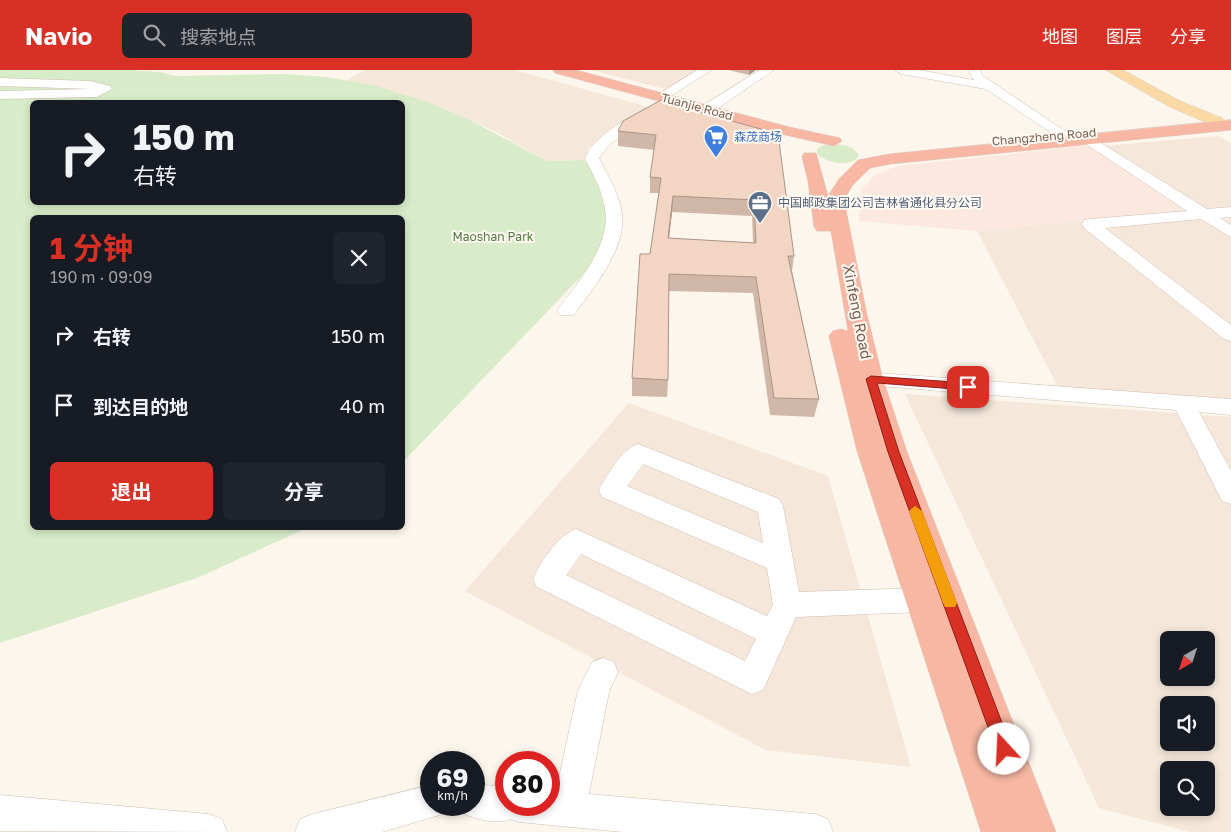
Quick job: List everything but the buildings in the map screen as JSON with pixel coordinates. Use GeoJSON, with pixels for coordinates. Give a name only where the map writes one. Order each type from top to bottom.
{"type":"FeatureCollection","features":[{"type":"Feature","properties":{"kind":"highway","name":"Tuanjie Road"},"geometry":{"type":"LineString","coordinates":[[541,70],[662,100],[707,109],[787,131],[840,154]]}},
{"type":"Feature","properties":{"kind":"highway","name":"Tuanjie Road"},"geometry":{"type":"LineString","coordinates":[[571,71],[768,132],[792,142],[840,154]]}},
{"type":"Feature","properties":{"kind":"highway","name":"Changzheng Road"},"geometry":{"type":"LineString","coordinates":[[840,154],[931,148],[1064,135],[1226,125]]}},
{"type":"Feature","properties":{"kind":"highway","name":"Changzheng Road"},"geometry":{"type":"LineString","coordinates":[[840,154],[920,154],[1226,125]]}},
{"type":"Feature","properties":{"kind":"highway","name":"Xinfeng Road"},"geometry":{"type":"LineString","coordinates":[[840,154],[817,181],[837,314],[861,379],[894,452],[1035,832]]}},
{"type":"Feature","properties":{"kind":"highway","name":"Xinfeng Road"},"geometry":{"type":"LineString","coordinates":[[840,154],[844,183],[835,200],[856,315],[861,379],[871,451],[1002,832]]}},
{"type":"Feature","properties":{"kind":"main road"},"geometry":{"type":"LineString","coordinates":[[1113,70],[1175,104],[1226,125]]}},
{"type":"Feature","properties":{"kind":"main road"},"geometry":{"type":"LineString","coordinates":[[1124,70],[1226,125]]}},
{"type":"Feature","properties":{"kind":"street"},"geometry":{"type":"LineString","coordinates":[[567,311],[603,255],[614,230],[614,209],[592,158],[593,154],[602,144],[706,70]]}},
{"type":"Feature","properties":{"kind":"street"},"geometry":{"type":"LineString","coordinates":[[707,109],[768,70]]}},
{"type":"Feature","properties":{"kind":"street"},"geometry":{"type":"LineString","coordinates":[[901,70],[971,84],[988,85]]}},
{"type":"Feature","properties":{"kind":"street"},"geometry":{"type":"LineString","coordinates":[[974,70],[976,76],[988,85],[1064,135]]}},
{"type":"Feature","properties":{"kind":"street"},"geometry":{"type":"LineString","coordinates":[[0,82],[94,85],[106,90],[97,93],[0,95]]}},
{"type":"Feature","properties":{"kind":"street"},"geometry":{"type":"LineString","coordinates":[[1088,138],[1231,232]]}},
{"type":"Feature","properties":{"kind":"street"},"geometry":{"type":"LineString","coordinates":[[1231,212],[1200,213],[1090,224],[1231,335]]}},
{"type":"Feature","properties":{"kind":"street"},"geometry":{"type":"LineString","coordinates":[[861,379],[1231,407]]}},
{"type":"Feature","properties":{"kind":"street"},"geometry":{"type":"LineString","coordinates":[[1183,403],[1231,494]]}},
{"type":"Feature","properties":{"kind":"street"},"geometry":{"type":"LineString","coordinates":[[774,633],[576,540],[547,579],[752,680],[774,633],[787,605],[780,562],[770,506],[638,453],[611,490],[780,562]]}},
{"type":"Feature","properties":{"kind":"street"},"geometry":{"type":"LineString","coordinates":[[787,605],[922,600]]}},
{"type":"Feature","properties":{"kind":"street"},"geometry":{"type":"LineString","coordinates":[[569,810],[594,690],[603,672]]}},
{"type":"Feature","properties":{"kind":"street"},"geometry":{"type":"LineString","coordinates":[[313,832],[420,805]]}},
{"type":"Feature","properties":{"kind":"street"},"geometry":{"type":"LineString","coordinates":[[560,809],[706,827],[815,832]]}},
{"type":"Feature","properties":{"kind":"street"},"geometry":{"type":"LineString","coordinates":[[0,813],[209,832]]}},
{"type":"Feature","properties":{"kind":"shaded area"},"geometry":{"type":"Polygon","coordinates":[[[364,70],[515,70],[652,108],[588,148],[585,160],[547,161],[496,132],[446,109],[346,81],[364,70]]]}},
{"type":"Feature","properties":{"kind":"shaded area"},"geometry":{"type":"Polygon","coordinates":[[[591,70],[699,70],[665,89],[591,70]]]}},
{"type":"Feature","properties":{"kind":"shaded area"},"geometry":{"type":"Polygon","coordinates":[[[1218,136],[1231,143],[1231,210],[1213,211],[1192,203],[1103,146],[1218,136]]]}},
{"type":"Feature","properties":{"kind":"shaded area"},"geometry":{"type":"Polygon","coordinates":[[[1090,145],[1187,210],[977,231],[859,221],[861,190],[874,176],[898,166],[1090,145]]]}},
{"type":"Feature","properties":{"kind":"shaded area"},"geometry":{"type":"Polygon","coordinates":[[[1187,210],[1203,221],[1231,219],[1231,399],[1058,387],[977,231],[1187,210]]]}},
{"type":"Feature","properties":{"kind":"shaded area"},"geometry":{"type":"Polygon","coordinates":[[[905,394],[1231,417],[1231,832],[1190,832],[1099,808],[905,394]]]}},
{"type":"Feature","properties":{"kind":"shaded area"},"geometry":{"type":"Polygon","coordinates":[[[629,403],[828,476],[911,767],[766,750],[465,591],[629,403]]]}},
{"type":"Feature","properties":{"kind":"green space","name":"Maoshan Park"},"geometry":{"type":"Polygon","coordinates":[[[0,70],[130,70],[161,72],[174,76],[284,74],[327,77],[372,85],[428,102],[464,117],[547,161],[585,160],[599,187],[606,219],[604,239],[593,264],[405,460],[405,215],[30,215],[30,530],[303,530],[197,578],[0,643],[0,70]]]}},
{"type":"Feature","properties":{"kind":"green space"},"geometry":{"type":"Polygon","coordinates":[[[839,144],[849,147],[857,152],[859,156],[850,162],[832,162],[817,154],[817,149],[824,145],[839,144]]]}},
{"type":"Feature","properties":{"kind":"slow traffic"},"geometry":{"type":"LineString","coordinates":[[915,511],[950,603]]}},
{"type":"Feature","properties":{"kind":"place","name":"森茂商场"},"geometry":{"type":"Point","coordinates":[716,158]}},
{"type":"Feature","properties":{"kind":"place","name":"中国邮政集团公司吉林省通化县分公司"},"geometry":{"type":"Point","coordinates":[760,224]}},
{"type":"Feature","properties":{"kind":"route"},"geometry":{"type":"LineString","coordinates":[[968,387],[871,379],[894,452],[1004,749]]}}]}
